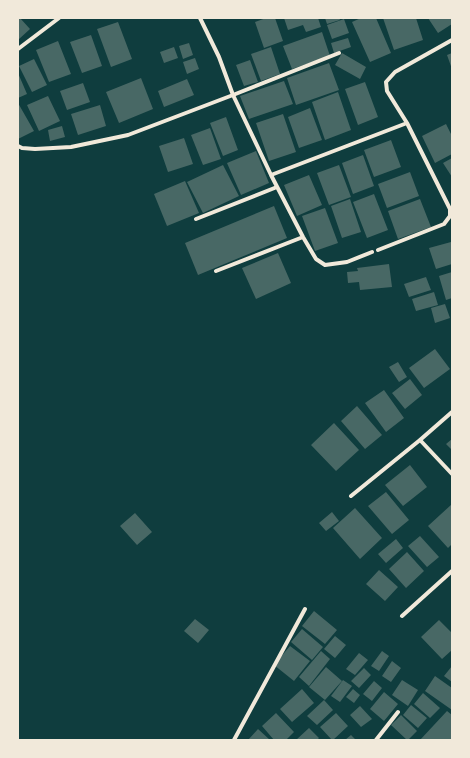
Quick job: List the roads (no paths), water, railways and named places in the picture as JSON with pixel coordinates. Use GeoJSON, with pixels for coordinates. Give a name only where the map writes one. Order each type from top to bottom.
{"type":"FeatureCollection","features":[{"type":"Feature","properties":{"kind":"street"},"geometry":{"type":"LineString","coordinates":[[18,49],[59,18]]}},
{"type":"Feature","properties":{"kind":"street"},"geometry":{"type":"LineString","coordinates":[[200,18],[219,57],[233,95],[271,176],[316,259],[326,265],[347,262],[372,252]]}},
{"type":"Feature","properties":{"kind":"street"},"geometry":{"type":"LineString","coordinates":[[378,250],[444,224],[450,216],[450,208],[407,123],[387,90],[386,82],[395,72],[452,40]]}},
{"type":"Feature","properties":{"kind":"street"},"geometry":{"type":"LineString","coordinates":[[18,146],[22,148],[35,149],[72,147],[128,135],[339,53]]}},
{"type":"Feature","properties":{"kind":"street"},"geometry":{"type":"LineString","coordinates":[[271,176],[407,123]]}},
{"type":"Feature","properties":{"kind":"street"},"geometry":{"type":"LineString","coordinates":[[196,219],[277,187]]}},
{"type":"Feature","properties":{"kind":"street"},"geometry":{"type":"LineString","coordinates":[[216,271],[303,237]]}},
{"type":"Feature","properties":{"kind":"street"},"geometry":{"type":"LineString","coordinates":[[351,496],[452,412]]}},
{"type":"Feature","properties":{"kind":"street"},"geometry":{"type":"LineString","coordinates":[[420,440],[452,474]]}},
{"type":"Feature","properties":{"kind":"street"},"geometry":{"type":"LineString","coordinates":[[402,616],[452,571]]}},
{"type":"Feature","properties":{"kind":"street"},"geometry":{"type":"LineString","coordinates":[[234,740],[305,609]]}},
{"type":"Feature","properties":{"kind":"street"},"geometry":{"type":"LineString","coordinates":[[376,740],[398,712]]}}]}
